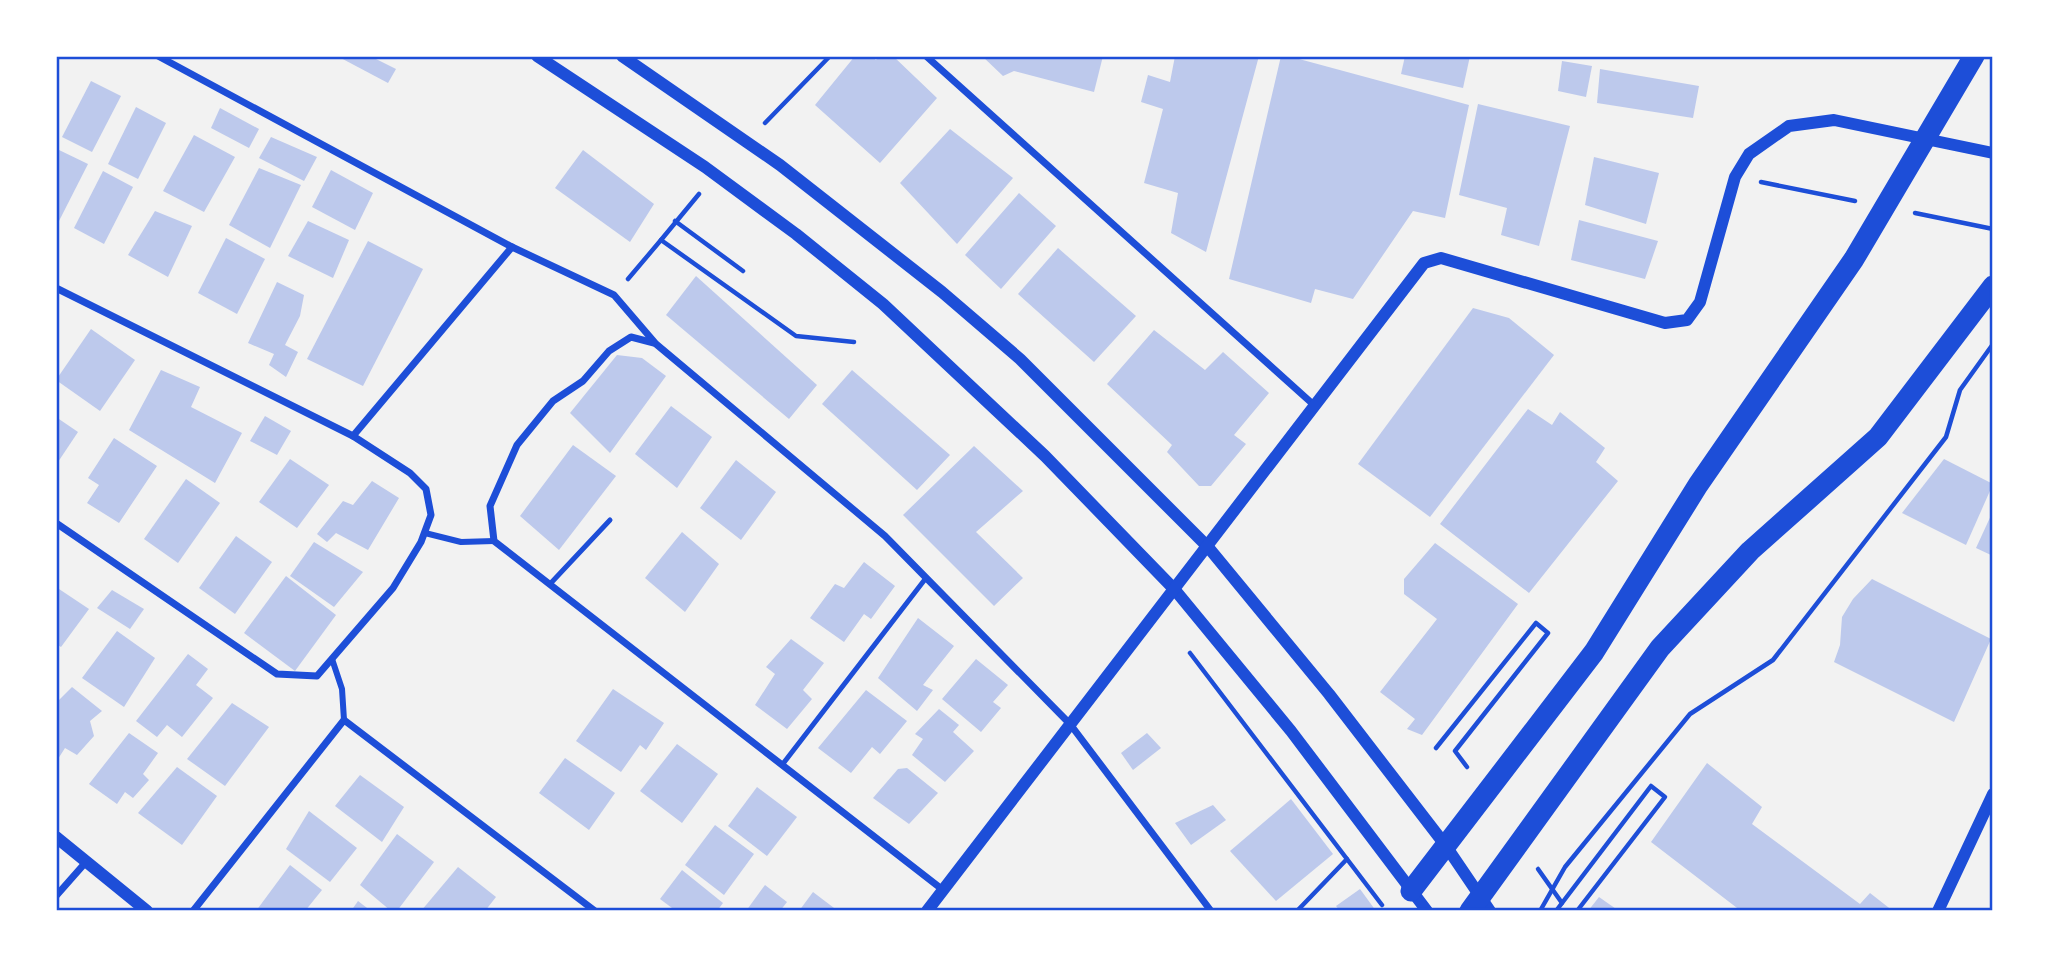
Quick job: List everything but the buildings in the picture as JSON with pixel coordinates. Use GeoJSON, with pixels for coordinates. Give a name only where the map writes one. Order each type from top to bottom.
{"type":"FeatureCollection","features":[{"type":"Feature","properties":{"kind":"highway"},"geometry":{"type":"LineString","coordinates":[[1411,891],[1594,652],[1698,485],[1854,259],[1974,56]]}},
{"type":"Feature","properties":{"kind":"highway"},"geometry":{"type":"LineString","coordinates":[[1480,907],[1660,648],[1750,551],[1878,437],[1989,291]]}},
{"type":"Feature","properties":{"kind":"street"},"geometry":{"type":"LineString","coordinates":[[158,56],[512,247],[614,295],[656,344],[885,536],[1070,724],[1211,911]]}},
{"type":"Feature","properties":{"kind":"street"},"geometry":{"type":"LineString","coordinates":[[537,56],[705,167],[796,234],[883,304],[1045,456],[1175,590],[1291,731],[1427,911]]}},
{"type":"Feature","properties":{"kind":"street"},"geometry":{"type":"LineString","coordinates":[[622,56],[780,165],[942,292],[1020,359],[1208,547],[1329,694],[1447,846],[1480,907]]}},
{"type":"Feature","properties":{"kind":"street"},"geometry":{"type":"LineString","coordinates":[[926,56],[1315,406]]}},
{"type":"Feature","properties":{"kind":"street"},"geometry":{"type":"LineString","coordinates":[[927,911],[1424,263],[1441,258],[1665,323],[1687,320],[1699,302],[1735,177],[1749,154],[1789,126],[1834,120],[1993,153]]}},
{"type":"Feature","properties":{"kind":"street"},"geometry":{"type":"LineString","coordinates":[[353,436],[512,247]]}},
{"type":"Feature","properties":{"kind":"street"},"geometry":{"type":"LineString","coordinates":[[56,288],[353,436],[410,473],[426,489],[431,516],[425,533],[393,588],[317,676],[276,674],[56,523]]}},
{"type":"Feature","properties":{"kind":"street"},"geometry":{"type":"LineString","coordinates":[[494,541],[490,506],[517,445],[553,401],[583,381],[609,351],[631,337],[656,344]]}},
{"type":"Feature","properties":{"kind":"street"},"geometry":{"type":"LineString","coordinates":[[425,533],[461,542],[494,541],[943,890]]}},
{"type":"Feature","properties":{"kind":"street"},"geometry":{"type":"LineString","coordinates":[[193,911],[344,720],[342,689],[332,659]]}},
{"type":"Feature","properties":{"kind":"street"},"geometry":{"type":"LineString","coordinates":[[344,720],[595,911]]}},
{"type":"Feature","properties":{"kind":"street"},"geometry":{"type":"LineString","coordinates":[[1938,911],[1993,794]]}},
{"type":"Feature","properties":{"kind":"street"},"geometry":{"type":"LineString","coordinates":[[56,837],[147,911]]}},
{"type":"Feature","properties":{"kind":"street"},"geometry":{"type":"LineString","coordinates":[[56,896],[86,862]]}},
{"type":"Feature","properties":{"kind":"lane"},"geometry":{"type":"LineString","coordinates":[[550,584],[610,520]]}},
{"type":"Feature","properties":{"kind":"lane"},"geometry":{"type":"LineString","coordinates":[[782,765],[926,578]]}},
{"type":"Feature","properties":{"kind":"path"},"geometry":{"type":"LineString","coordinates":[[785,101],[830,56]]}},
{"type":"Feature","properties":{"kind":"path"},"geometry":{"type":"LineString","coordinates":[[614,295],[687,207]]}},
{"type":"Feature","properties":{"kind":"path"},"geometry":{"type":"LineString","coordinates":[[675,222],[743,271]]}},
{"type":"Feature","properties":{"kind":"path"},"geometry":{"type":"LineString","coordinates":[[660,240],[796,336],[854,342]]}},
{"type":"Feature","properties":{"kind":"path"},"geometry":{"type":"LineString","coordinates":[[1540,911],[1565,867],[1690,714],[1773,660],[1946,437],[1960,390],[1993,344]]}},
{"type":"Feature","properties":{"kind":"path"},"geometry":{"type":"LineString","coordinates":[[1436,748],[1536,623],[1548,633],[1455,751]]}},
{"type":"Feature","properties":{"kind":"path"},"geometry":{"type":"LineString","coordinates":[[1186,649],[1387,911]]}},
{"type":"Feature","properties":{"kind":"path"},"geometry":{"type":"LineString","coordinates":[[1562,903],[1651,786],[1665,797],[1577,911]]}},
{"type":"Feature","properties":{"kind":"path"},"geometry":{"type":"LineString","coordinates":[[1297,911],[1347,859]]}}]}
